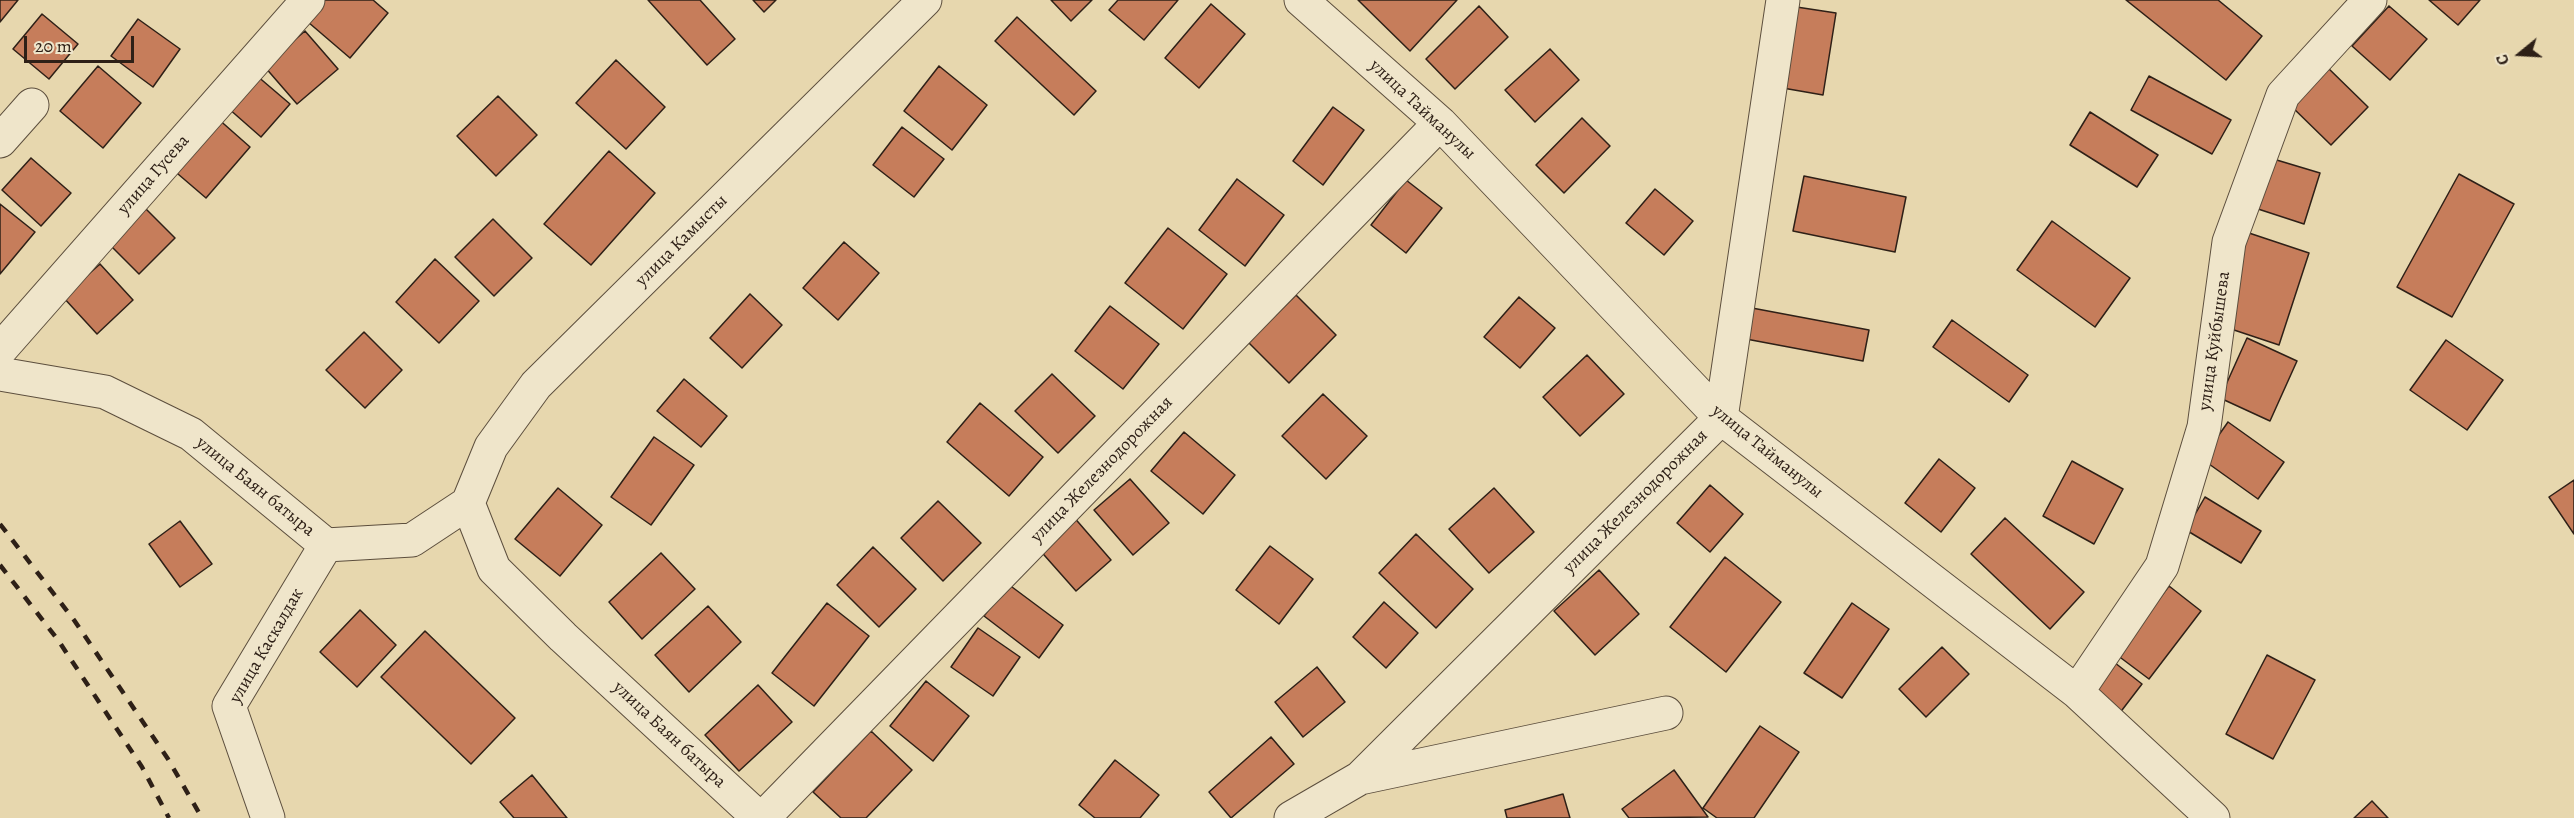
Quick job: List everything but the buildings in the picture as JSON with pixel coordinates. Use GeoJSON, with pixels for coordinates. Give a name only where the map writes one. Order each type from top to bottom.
{"type":"FeatureCollection","features":[{"type":"Feature","properties":{"kind":"street","name":"улица Гусева"},"geometry":{"type":"LineString","coordinates":[[0,350],[308,0]]}},
{"type":"Feature","properties":{"kind":"street","name":"улица Камысты"},"geometry":{"type":"LineString","coordinates":[[468,503],[490,447],[536,385],[926,0]]}},
{"type":"Feature","properties":{"kind":"street","name":"улица Тайманулы"},"geometry":{"type":"LineString","coordinates":[[1301,0],[1440,123],[1721,418],[2077,692],[2213,818]]}},
{"type":"Feature","properties":{"kind":"street","name":"улица Железнодорожная"},"geometry":{"type":"LineString","coordinates":[[1292,818],[1360,778],[1721,418],[1783,0]]}},
{"type":"Feature","properties":{"kind":"street","name":"улица Куйбышева"},"geometry":{"type":"LineString","coordinates":[[2077,692],[2162,566],[2204,427],[2229,242],[2283,96],[2370,0]]}},
{"type":"Feature","properties":{"kind":"street"},"geometry":{"type":"LineString","coordinates":[[0,141],[32,105]]}},
{"type":"Feature","properties":{"kind":"street","name":"улица Железнодорожная"},"geometry":{"type":"LineString","coordinates":[[761,818],[1440,123]]}},
{"type":"Feature","properties":{"kind":"street","name":"улица Баян батыра"},"geometry":{"type":"LineString","coordinates":[[0,374],[105,392],[191,434],[326,545],[412,540],[468,503],[494,569],[572,645],[761,818]]}},
{"type":"Feature","properties":{"kind":"street","name":"улица Каскалдак"},"geometry":{"type":"LineString","coordinates":[[268,818],[229,706],[326,545]]}},
{"type":"Feature","properties":{"kind":"street"},"geometry":{"type":"LineString","coordinates":[[1360,778],[1666,712]]}},
{"type":"Feature","properties":{"kind":"railway"},"geometry":{"type":"LineString","coordinates":[[0,524],[74,620],[168,759],[202,818]]}},
{"type":"Feature","properties":{"kind":"railway"},"geometry":{"type":"LineString","coordinates":[[0,565],[58,640],[142,767],[169,818]]}}]}
